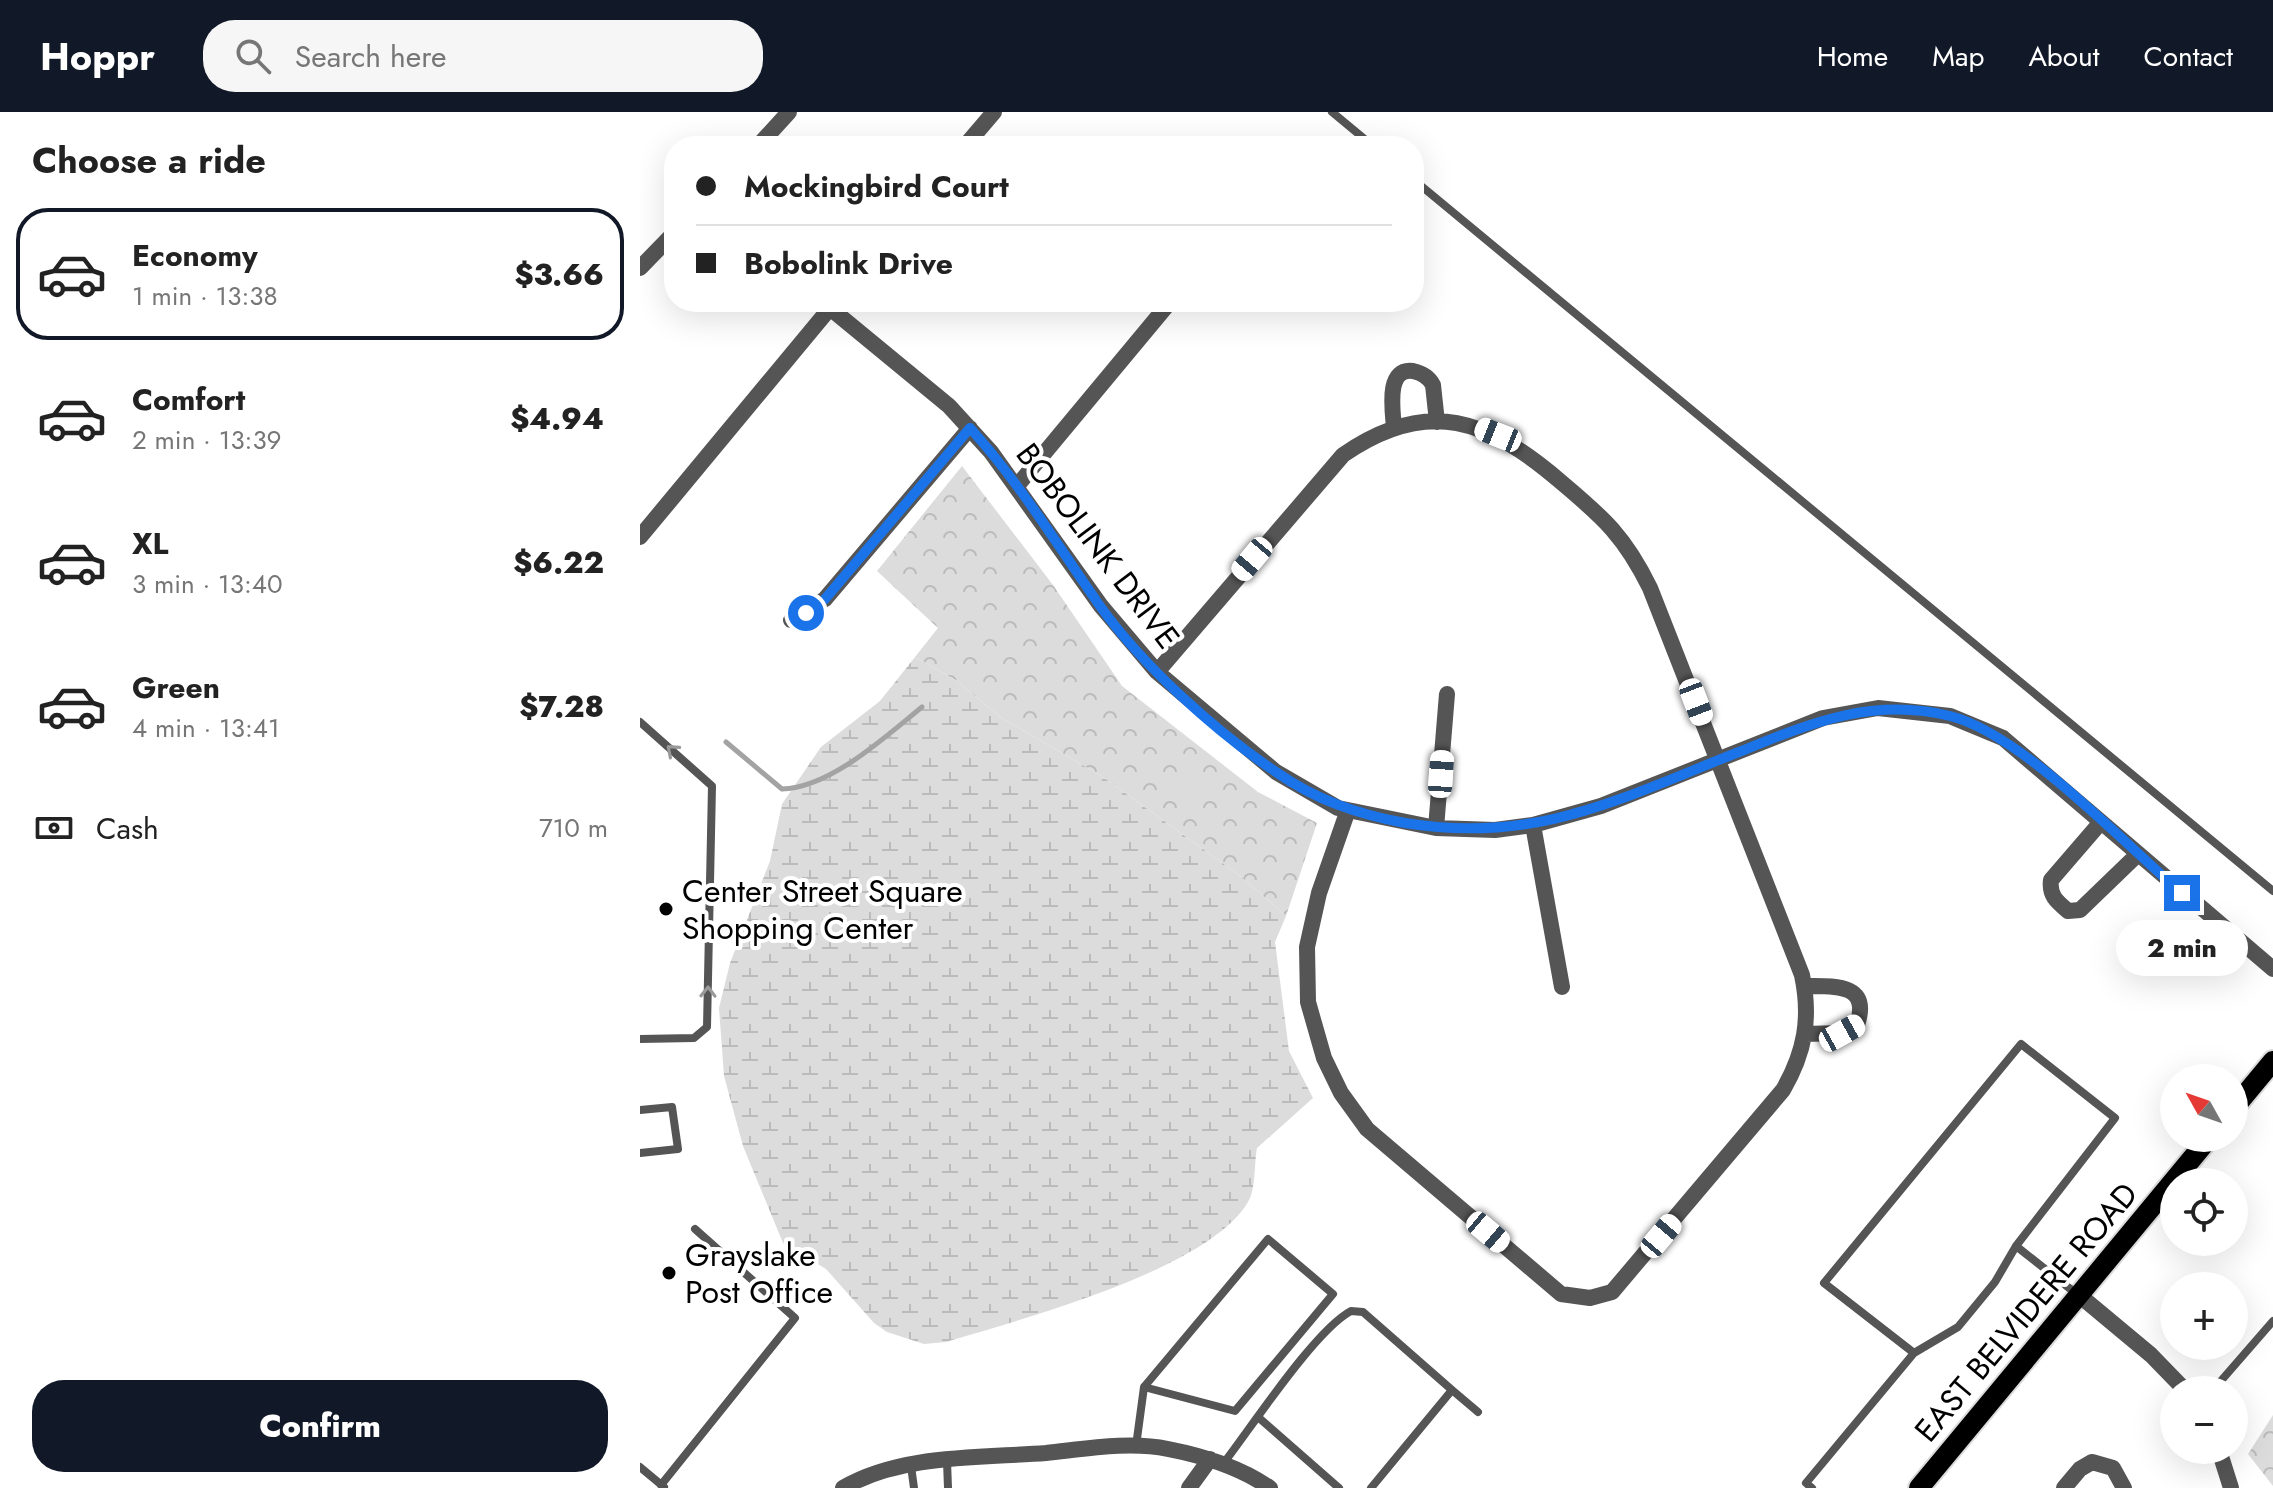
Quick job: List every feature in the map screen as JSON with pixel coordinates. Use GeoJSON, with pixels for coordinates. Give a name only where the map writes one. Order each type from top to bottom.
{"type":"FeatureCollection","features":[{"type":"Feature","properties":{"kind":"main road"},"geometry":{"type":"LineString","coordinates":[[2248,1091],[2273,1061]]}},
{"type":"Feature","properties":{"kind":"main road","name":"EAST BELVIDERE ROAD"},"geometry":{"type":"LineString","coordinates":[[1919,1488],[2197,1152]]}},
{"type":"Feature","properties":{"kind":"street"},"geometry":{"type":"LineString","coordinates":[[767,136],[789,112]]}},
{"type":"Feature","properties":{"kind":"street"},"geometry":{"type":"LineString","coordinates":[[974,136],[994,112]]}},
{"type":"Feature","properties":{"kind":"street"},"geometry":{"type":"LineString","coordinates":[[640,268],[664,243]]}},
{"type":"Feature","properties":{"kind":"street"},"geometry":{"type":"LineString","coordinates":[[640,537],[827,312]]}},
{"type":"Feature","properties":{"kind":"street","name":"BOBOLINK DRIVE"},"geometry":{"type":"LineString","coordinates":[[841,312],[970,428],[1017,486],[1101,606],[1157,672],[1276,772],[1348,810],[1436,828],[1495,830],[1533,825],[1601,806],[1823,718],[1865,709],[1904,708],[1950,716],[2003,738],[2273,969]]}},
{"type":"Feature","properties":{"kind":"street"},"geometry":{"type":"LineString","coordinates":[[1017,486],[1162,312]]}},
{"type":"Feature","properties":{"kind":"street"},"geometry":{"type":"LineString","coordinates":[[1394,428],[1393,386],[1398,375],[1407,370],[1418,372],[1433,385],[1437,422]]}},
{"type":"Feature","properties":{"kind":"street"},"geometry":{"type":"LineString","coordinates":[[1157,672],[1329,469],[1362,442],[1394,428],[1437,422],[1480,427],[1522,448],[1617,531],[1632,551],[1650,588],[1718,760],[1805,986],[1808,1003],[1801,1053],[1783,1090],[1612,1292],[1590,1298],[1561,1294],[1367,1129],[1341,1093],[1324,1058],[1308,1002],[1307,947],[1319,893],[1348,810]]}},
{"type":"Feature","properties":{"kind":"street"},"geometry":{"type":"LineString","coordinates":[[791,620],[825,599],[970,428]]}},
{"type":"Feature","properties":{"kind":"street"},"geometry":{"type":"LineString","coordinates":[[1436,828],[1447,694]]}},
{"type":"Feature","properties":{"kind":"street"},"geometry":{"type":"LineString","coordinates":[[2101,822],[2051,880],[2050,890],[2056,901],[2068,911],[2080,910],[2137,855]]}},
{"type":"Feature","properties":{"kind":"street"},"geometry":{"type":"LineString","coordinates":[[1533,825],[1562,987]]}},
{"type":"Feature","properties":{"kind":"street"},"geometry":{"type":"LineString","coordinates":[[1805,986],[1842,986],[1857,996],[1862,1009],[1857,1025],[1842,1033],[1805,1034]]}},
{"type":"Feature","properties":{"kind":"street"},"geometry":{"type":"LineString","coordinates":[[2079,1295],[2171,1376]]}},
{"type":"Feature","properties":{"kind":"street"},"geometry":{"type":"LineString","coordinates":[[843,1488],[875,1474],[911,1466],[1136,1447],[1167,1449],[1217,1461],[1270,1488]]}},
{"type":"Feature","properties":{"kind":"street"},"geometry":{"type":"LineString","coordinates":[[1189,1488],[1217,1461]]}},
{"type":"Feature","properties":{"kind":"street"},"geometry":{"type":"LineString","coordinates":[[2064,1488],[2080,1469],[2092,1462],[2113,1468],[2124,1488]]}},
{"type":"Feature","properties":{"kind":"street"},"geometry":{"type":"LineString","coordinates":[[2223,1464],[2231,1488]]}},
{"type":"Feature","properties":{"kind":"lane"},"geometry":{"type":"LineString","coordinates":[[1332,112],[1361,136]]}},
{"type":"Feature","properties":{"kind":"lane"},"geometry":{"type":"LineString","coordinates":[[1424,188],[2273,891]]}},
{"type":"Feature","properties":{"kind":"lane"},"geometry":{"type":"LineString","coordinates":[[640,722],[712,786],[707,1027],[694,1038],[640,1039]]}},
{"type":"Feature","properties":{"kind":"lane"},"geometry":{"type":"LineString","coordinates":[[1812,1488],[1806,1483],[1914,1353],[1958,1327],[1995,1282],[2016,1246],[2115,1118],[2021,1044],[1824,1283],[1914,1353]]}},
{"type":"Feature","properties":{"kind":"lane"},"geometry":{"type":"LineString","coordinates":[[640,1110],[672,1107],[678,1149],[640,1153]]}},
{"type":"Feature","properties":{"kind":"lane"},"geometry":{"type":"LineString","coordinates":[[640,1467],[663,1486],[795,1318],[695,1229]]}},
{"type":"Feature","properties":{"kind":"lane"},"geometry":{"type":"LineString","coordinates":[[1136,1447],[1144,1387],[1268,1239],[1333,1294],[1235,1411],[1144,1387]]}},
{"type":"Feature","properties":{"kind":"lane"},"geometry":{"type":"LineString","coordinates":[[2016,1246],[2079,1295]]}},
{"type":"Feature","properties":{"kind":"lane"},"geometry":{"type":"LineString","coordinates":[[1217,1461],[1258,1417],[1332,1327],[1351,1311],[1363,1312],[1379,1323],[1478,1412]]}},
{"type":"Feature","properties":{"kind":"lane"},"geometry":{"type":"LineString","coordinates":[[2225,1376],[2273,1321]]}},
{"type":"Feature","properties":{"kind":"lane"},"geometry":{"type":"LineString","coordinates":[[1371,1488],[1452,1390]]}},
{"type":"Feature","properties":{"kind":"lane"},"geometry":{"type":"LineString","coordinates":[[1258,1417],[1339,1488]]}},
{"type":"Feature","properties":{"kind":"lane"},"geometry":{"type":"LineString","coordinates":[[947,1461],[948,1488]]}},
{"type":"Feature","properties":{"kind":"lane"},"geometry":{"type":"LineString","coordinates":[[911,1466],[914,1488]]}},
{"type":"Feature","properties":{"kind":"green space"},"geometry":{"type":"Polygon","coordinates":[[[962,466],[1053,585],[1122,686],[1258,792],[1317,823],[1286,916],[1239,875],[1103,777],[1000,717],[957,681],[915,657],[938,628],[877,571],[962,466]]]}},
{"type":"Feature","properties":{"kind":"green space"},"geometry":{"type":"Polygon","coordinates":[[[915,657],[957,681],[1000,717],[1103,777],[1239,875],[1286,916],[1275,942],[1289,1051],[1313,1098],[1257,1148],[1254,1184],[1248,1202],[1227,1227],[1195,1249],[1155,1270],[1064,1306],[946,1342],[924,1344],[887,1332],[874,1323],[826,1269],[783,1243],[743,1146],[724,1076],[719,1008],[730,963],[770,861],[782,804],[821,747],[880,701],[915,657]]]}},
{"type":"Feature","properties":{"kind":"green space"},"geometry":{"type":"Polygon","coordinates":[[[1191,774],[1212,792],[1192,816],[1171,798],[1191,774]]]}},
{"type":"Feature","properties":{"kind":"green space"},"geometry":{"type":"Polygon","coordinates":[[[2273,1415],[2273,1486],[2248,1454],[2273,1415]]]}},
{"type":"Feature","properties":{"kind":"waterway"},"geometry":{"type":"LineString","coordinates":[[726,742],[782,789],[800,786],[838,771],[922,707]]}},
{"type":"Feature","properties":{"kind":"place","name":"Center Street Square Shopping Center"},"geometry":{"type":"Point","coordinates":[666,909]}},
{"type":"Feature","properties":{"kind":"place","name":"Grayslake Post Office"},"geometry":{"type":"Point","coordinates":[669,1273]}},
{"type":"Feature","properties":{"kind":"route"},"geometry":{"type":"LineString","coordinates":[[806,613],[825,599],[970,428],[991,452],[1101,606],[1157,672],[1276,772],[1338,808],[1436,828],[1495,830],[1533,825],[1601,806],[1823,718],[1852,711],[1904,708],[1950,716],[2003,738],[2182,893]]}}]}
